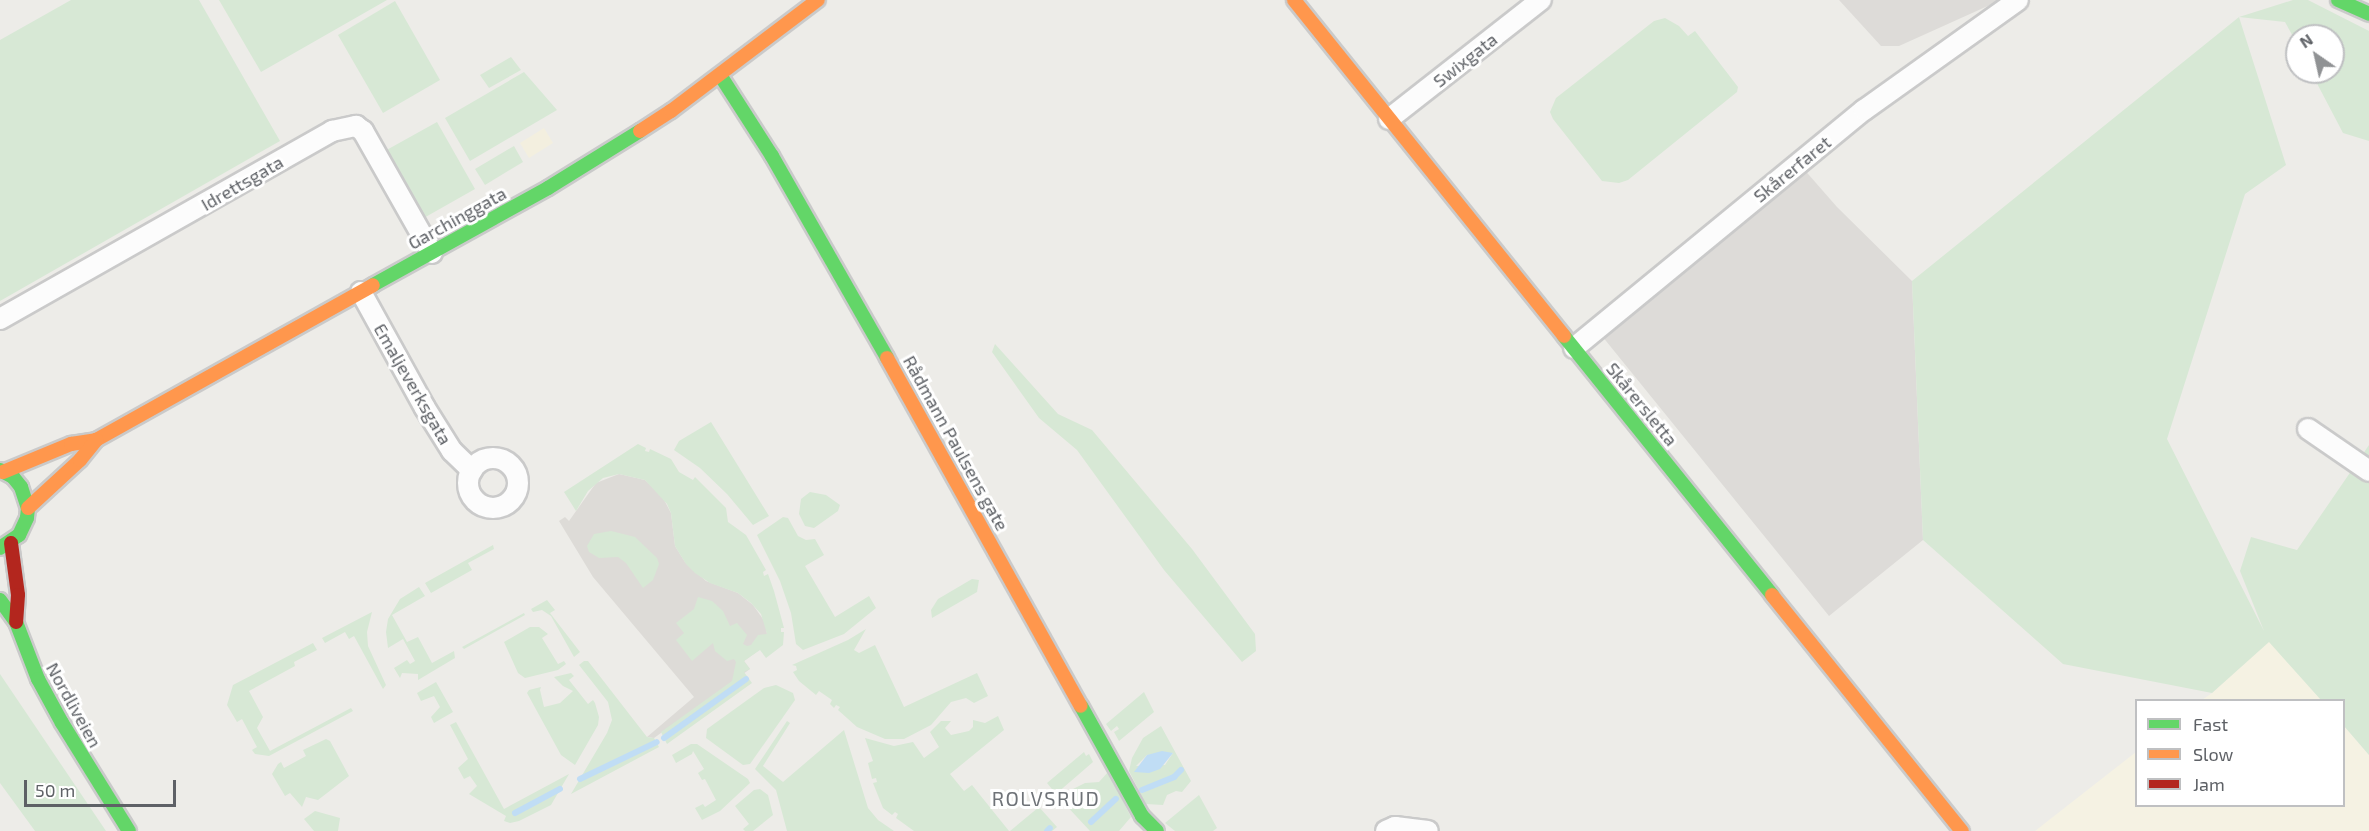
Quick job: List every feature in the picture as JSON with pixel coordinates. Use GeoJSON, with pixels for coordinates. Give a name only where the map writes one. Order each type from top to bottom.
{"type":"FeatureCollection","features":[{"type":"Feature","properties":{"kind":"street","name":"Garchinggata"},"geometry":{"type":"LineString","coordinates":[[2,471],[71,444],[96,440],[548,188],[671,111],[818,0]]}},
{"type":"Feature","properties":{"kind":"street","name":"Skårersletta"},"geometry":{"type":"LineString","coordinates":[[1294,0],[1962,831]]}},
{"type":"Feature","properties":{"kind":"street","name":"Swixgata"},"geometry":{"type":"LineString","coordinates":[[1389,119],[1541,0]]}},
{"type":"Feature","properties":{"kind":"street","name":"Skårerfaret"},"geometry":{"type":"LineString","coordinates":[[1574,348],[1864,110],[2018,0]]}},
{"type":"Feature","properties":{"kind":"street"},"geometry":{"type":"LineString","coordinates":[[2338,0],[2369,14]]}},
{"type":"Feature","properties":{"kind":"street","name":"Rådmann Paulsens gate"},"geometry":{"type":"LineString","coordinates":[[720,75],[772,156],[924,423],[1142,816],[1157,831]]}},
{"type":"Feature","properties":{"kind":"street","name":"Idrettsgata"},"geometry":{"type":"LineString","coordinates":[[0,319],[332,131],[356,126],[363,131],[432,253]]}},
{"type":"Feature","properties":{"kind":"street","name":"Emaljeverksgata"},"geometry":{"type":"LineString","coordinates":[[361,292],[452,452],[472,470]]}},
{"type":"Feature","properties":{"kind":"street"},"geometry":{"type":"LineString","coordinates":[[2308,429],[2369,471]]}},
{"type":"Feature","properties":{"kind":"street","name":"Garchinggata"},"geometry":{"type":"LineString","coordinates":[[28,508],[80,460],[96,440]]}},
{"type":"Feature","properties":{"kind":"street"},"geometry":{"type":"LineString","coordinates":[[2,471],[21,487],[28,508],[24,527],[5,546]]}},
{"type":"Feature","properties":{"kind":"street","name":"Nordliveien"},"geometry":{"type":"LineString","coordinates":[[5,546],[18,595],[16,622]]}},
{"type":"Feature","properties":{"kind":"street","name":"Nordliveien"},"geometry":{"type":"LineString","coordinates":[[0,600],[16,622],[38,679],[62,723],[129,831]]}},
{"type":"Feature","properties":{"kind":"street"},"geometry":{"type":"LineString","coordinates":[[1386,831],[1395,827],[1428,831]]}},
{"type":"Feature","properties":{"kind":"shaded area"},"geometry":{"type":"Polygon","coordinates":[[[1839,0],[2001,0],[1899,46],[1881,46],[1839,0]]]}},
{"type":"Feature","properties":{"kind":"shaded area"},"geometry":{"type":"Polygon","coordinates":[[[1802,167],[1837,207],[1912,281],[1923,540],[1829,616],[1589,320],[1686,240],[1802,167]]]}},
{"type":"Feature","properties":{"kind":"shaded area"},"geometry":{"type":"Polygon","coordinates":[[[619,474],[645,480],[662,496],[671,513],[675,546],[685,562],[706,581],[738,593],[753,605],[765,622],[767,634],[766,645],[744,661],[750,669],[654,738],[647,737],[694,697],[593,577],[559,521],[565,517],[569,521],[596,483],[619,474]]]}},
{"type":"Feature","properties":{"kind":"shaded area"},"geometry":{"type":"Polygon","coordinates":[[[2269,641],[2320,699],[2203,699],[2269,641]]]}},
{"type":"Feature","properties":{"kind":"shaded area"},"geometry":{"type":"Polygon","coordinates":[[[2345,727],[2369,755],[2369,831],[2035,831],[2135,753],[2135,807],[2345,807],[2345,727]]]}},
{"type":"Feature","properties":{"kind":"green space"},"geometry":{"type":"Polygon","coordinates":[[[71,0],[199,0],[280,141],[0,301],[0,40],[71,0]]]}},
{"type":"Feature","properties":{"kind":"green space"},"geometry":{"type":"Polygon","coordinates":[[[219,0],[387,0],[261,72],[219,0]]]}},
{"type":"Feature","properties":{"kind":"green space"},"geometry":{"type":"Polygon","coordinates":[[[2293,0],[2308,0],[2369,31],[2369,141],[2343,133],[2317,84],[2345,84],[2345,24],[2286,24],[2285,22],[2239,17],[2293,0]]]}},
{"type":"Feature","properties":{"kind":"green space"},"geometry":{"type":"Polygon","coordinates":[[[395,1],[440,80],[383,113],[338,35],[395,1]]]}},
{"type":"Feature","properties":{"kind":"green space"},"geometry":{"type":"Polygon","coordinates":[[[2239,17],[2286,165],[2245,194],[2167,439],[2264,631],[2240,571],[2251,537],[2297,550],[2369,445],[2369,755],[2345,727],[2345,699],[2320,699],[2269,642],[2212,693],[2063,664],[1923,540],[1912,281],[2239,17]]]}},
{"type":"Feature","properties":{"kind":"green space"},"geometry":{"type":"Polygon","coordinates":[[[1665,18],[1679,26],[1688,36],[1695,31],[1738,87],[1737,92],[1628,180],[1619,183],[1602,181],[1553,119],[1550,112],[1556,98],[1654,21],[1665,18]]]}},
{"type":"Feature","properties":{"kind":"green space"},"geometry":{"type":"Polygon","coordinates":[[[511,57],[521,70],[489,88],[480,75],[511,57]]]}},
{"type":"Feature","properties":{"kind":"green space"},"geometry":{"type":"Polygon","coordinates":[[[524,72],[557,110],[470,161],[445,118],[524,72]]]}},
{"type":"Feature","properties":{"kind":"green space"},"geometry":{"type":"Polygon","coordinates":[[[437,122],[475,189],[422,219],[383,152],[437,122]]]}},
{"type":"Feature","properties":{"kind":"green space"},"geometry":{"type":"Polygon","coordinates":[[[514,146],[523,162],[485,185],[475,169],[514,146]]]}},
{"type":"Feature","properties":{"kind":"green space"},"geometry":{"type":"Polygon","coordinates":[[[995,344],[1058,414],[1092,430],[1192,549],[1255,634],[1256,651],[1242,662],[1164,570],[1077,450],[1039,418],[992,352],[995,344]]]}},
{"type":"Feature","properties":{"kind":"green space"},"geometry":{"type":"Polygon","coordinates":[[[711,422],[769,516],[753,525],[727,494],[700,468],[674,450],[679,441],[711,422]]]}},
{"type":"Feature","properties":{"kind":"green space"},"geometry":{"type":"Polygon","coordinates":[[[638,444],[646,448],[645,451],[649,452],[650,449],[671,459],[679,472],[693,480],[695,477],[726,508],[728,522],[746,535],[766,570],[763,572],[764,576],[768,574],[784,628],[781,628],[781,632],[784,632],[783,645],[766,658],[760,650],[744,661],[750,669],[744,672],[752,683],[667,744],[661,732],[732,681],[736,662],[734,659],[727,661],[715,651],[713,643],[692,661],[676,640],[684,633],[676,623],[694,609],[698,597],[712,601],[723,611],[730,626],[737,623],[747,635],[743,644],[751,645],[758,635],[767,634],[761,614],[751,603],[738,593],[710,583],[686,564],[675,546],[671,513],[667,504],[645,480],[619,474],[603,478],[588,491],[576,511],[564,492],[638,444]]]}},
{"type":"Feature","properties":{"kind":"green space"},"geometry":{"type":"Polygon","coordinates":[[[810,492],[826,495],[840,505],[838,511],[814,528],[805,526],[799,514],[801,499],[810,492]]]}},
{"type":"Feature","properties":{"kind":"green space"},"geometry":{"type":"Polygon","coordinates":[[[783,517],[788,518],[798,536],[806,540],[815,539],[824,555],[805,566],[835,617],[869,596],[876,608],[844,634],[803,650],[796,644],[791,613],[780,581],[757,535],[783,517]]]}},
{"type":"Feature","properties":{"kind":"green space"},"geometry":{"type":"Polygon","coordinates":[[[611,531],[635,537],[657,558],[659,564],[653,580],[643,588],[626,563],[618,557],[599,558],[589,552],[587,546],[594,534],[611,531]]]}},
{"type":"Feature","properties":{"kind":"green space"},"geometry":{"type":"Polygon","coordinates":[[[493,545],[494,549],[468,563],[472,570],[431,593],[425,583],[493,545]]]}},
{"type":"Feature","properties":{"kind":"green space"},"geometry":{"type":"Polygon","coordinates":[[[972,579],[979,580],[977,592],[932,618],[931,610],[938,599],[972,579]]]}},
{"type":"Feature","properties":{"kind":"green space"},"geometry":{"type":"Polygon","coordinates":[[[419,587],[425,596],[392,615],[407,642],[418,637],[432,663],[454,651],[455,658],[418,680],[418,674],[402,673],[400,678],[394,668],[407,660],[410,664],[415,661],[403,639],[388,648],[386,632],[388,619],[400,599],[419,587]]]}},
{"type":"Feature","properties":{"kind":"green space"},"geometry":{"type":"Polygon","coordinates":[[[547,600],[555,610],[550,613],[580,652],[574,657],[551,616],[542,610],[533,612],[531,609],[547,600]]]}},
{"type":"Feature","properties":{"kind":"green space"},"geometry":{"type":"Polygon","coordinates":[[[372,612],[367,632],[368,646],[386,685],[383,689],[354,636],[349,639],[345,632],[325,643],[322,638],[372,612]]]}},
{"type":"Feature","properties":{"kind":"green space"},"geometry":{"type":"Polygon","coordinates":[[[524,613],[525,615],[464,649],[462,647],[524,613]]]}},
{"type":"Feature","properties":{"kind":"green space"},"geometry":{"type":"Polygon","coordinates":[[[530,627],[539,627],[548,634],[542,638],[558,664],[564,661],[566,664],[558,670],[525,678],[518,673],[504,642],[530,627]]]}},
{"type":"Feature","properties":{"kind":"green space"},"geometry":{"type":"Polygon","coordinates":[[[866,629],[854,650],[859,653],[875,645],[904,707],[977,673],[988,696],[974,703],[966,698],[951,702],[931,725],[904,739],[885,739],[857,727],[838,710],[840,707],[836,705],[834,708],[830,704],[832,700],[819,691],[816,695],[799,681],[793,672],[797,670],[796,666],[792,665],[848,640],[866,629]]]}},
{"type":"Feature","properties":{"kind":"green space"},"geometry":{"type":"Polygon","coordinates":[[[313,643],[317,650],[294,662],[295,666],[249,691],[263,717],[257,728],[270,751],[351,708],[353,711],[269,756],[255,754],[252,750],[257,747],[242,719],[237,722],[227,705],[233,685],[313,643]]]}},
{"type":"Feature","properties":{"kind":"green space"},"geometry":{"type":"Polygon","coordinates":[[[588,661],[647,737],[654,738],[659,747],[571,794],[607,733],[612,720],[608,702],[579,665],[588,661]]]}},
{"type":"Feature","properties":{"kind":"green space"},"geometry":{"type":"Polygon","coordinates":[[[571,673],[574,676],[569,680],[588,704],[593,700],[599,717],[598,725],[575,765],[561,755],[527,693],[529,690],[541,687],[544,707],[560,703],[573,691],[563,686],[554,677],[571,673]]]}},
{"type":"Feature","properties":{"kind":"green space"},"geometry":{"type":"Polygon","coordinates":[[[0,674],[106,831],[35,831],[0,783],[0,674]]]}},
{"type":"Feature","properties":{"kind":"green space"},"geometry":{"type":"Polygon","coordinates":[[[436,682],[453,712],[434,723],[431,717],[440,707],[434,696],[421,701],[417,693],[436,682]]]}},
{"type":"Feature","properties":{"kind":"green space"},"geometry":{"type":"Polygon","coordinates":[[[776,685],[793,693],[795,700],[750,764],[743,765],[706,738],[707,729],[764,688],[776,685]]]}},
{"type":"Feature","properties":{"kind":"green space"},"geometry":{"type":"Polygon","coordinates":[[[1144,692],[1154,712],[1119,741],[1114,732],[1119,729],[1117,726],[1111,731],[1106,724],[1144,692]]]}},
{"type":"Feature","properties":{"kind":"green space"},"geometry":{"type":"Polygon","coordinates":[[[998,716],[1004,730],[950,774],[964,791],[972,785],[1009,831],[914,831],[896,818],[898,814],[895,812],[892,815],[883,808],[873,783],[877,782],[876,778],[872,779],[868,763],[873,761],[865,738],[894,746],[913,742],[924,758],[939,747],[930,732],[941,721],[951,721],[945,728],[951,735],[969,731],[973,727],[973,720],[985,723],[998,716]]]}},
{"type":"Feature","properties":{"kind":"green space"},"geometry":{"type":"Polygon","coordinates":[[[787,721],[790,723],[763,766],[783,782],[844,730],[868,808],[878,820],[894,831],[787,831],[776,790],[755,769],[787,721]]]}},
{"type":"Feature","properties":{"kind":"green space"},"geometry":{"type":"Polygon","coordinates":[[[456,722],[504,809],[569,774],[551,805],[510,823],[504,821],[506,816],[469,794],[477,786],[470,776],[464,779],[458,768],[468,759],[450,725],[456,722]]]}},
{"type":"Feature","properties":{"kind":"green space"},"geometry":{"type":"Polygon","coordinates":[[[1161,726],[1191,781],[1182,792],[1176,791],[1167,795],[1163,805],[1146,804],[1129,771],[1132,758],[1143,738],[1161,726]],[[1173,753],[1147,755],[1136,766],[1165,765],[1173,753]]]}},
{"type":"Feature","properties":{"kind":"green space"},"geometry":{"type":"Polygon","coordinates":[[[326,739],[330,741],[349,776],[318,800],[306,797],[302,807],[290,793],[285,796],[272,774],[281,762],[284,768],[306,756],[303,750],[326,739]]]}},
{"type":"Feature","properties":{"kind":"green space"},"geometry":{"type":"Polygon","coordinates":[[[691,744],[697,744],[748,779],[750,783],[720,811],[702,820],[695,808],[703,804],[705,807],[716,800],[705,779],[702,780],[698,773],[704,769],[693,751],[692,754],[676,763],[672,755],[691,744]]]}},
{"type":"Feature","properties":{"kind":"green space"},"geometry":{"type":"Polygon","coordinates":[[[1084,752],[1086,756],[1089,754],[1093,762],[1056,794],[1047,783],[1084,752]]]}},
{"type":"Feature","properties":{"kind":"green space"},"geometry":{"type":"Polygon","coordinates":[[[1108,772],[1131,817],[1119,831],[1090,831],[1063,802],[1073,789],[1085,783],[1099,782],[1108,772]]]}},
{"type":"Feature","properties":{"kind":"green space"},"geometry":{"type":"Polygon","coordinates":[[[760,789],[768,795],[773,815],[753,831],[745,831],[743,829],[749,824],[735,806],[754,790],[760,789]]]}},
{"type":"Feature","properties":{"kind":"green space"},"geometry":{"type":"Polygon","coordinates":[[[1199,795],[1217,828],[1213,831],[1175,831],[1165,823],[1199,795]]]}},
{"type":"Feature","properties":{"kind":"green space"},"geometry":{"type":"Polygon","coordinates":[[[1039,807],[1057,827],[1052,831],[1010,831],[1039,807]]]}},
{"type":"Feature","properties":{"kind":"green space"},"geometry":{"type":"Polygon","coordinates":[[[315,811],[340,818],[338,831],[314,831],[304,819],[315,811]]]}},
{"type":"Feature","properties":{"kind":"sand"},"geometry":{"type":"Polygon","coordinates":[[[544,128],[553,143],[529,158],[520,143],[544,128]]]}},
{"type":"Feature","properties":{"kind":"water"},"geometry":{"type":"Polygon","coordinates":[[[1162,751],[1173,753],[1160,769],[1149,773],[1134,772],[1147,755],[1162,751]]]}},
{"type":"Feature","properties":{"kind":"waterway"},"geometry":{"type":"LineString","coordinates":[[664,738],[746,679]]}},
{"type":"Feature","properties":{"kind":"waterway"},"geometry":{"type":"LineString","coordinates":[[580,779],[657,742]]}},
{"type":"Feature","properties":{"kind":"waterway"},"geometry":{"type":"LineString","coordinates":[[1142,790],[1174,777],[1181,770]]}},
{"type":"Feature","properties":{"kind":"waterway"},"geometry":{"type":"LineString","coordinates":[[515,813],[560,789]]}},
{"type":"Feature","properties":{"kind":"waterway"},"geometry":{"type":"LineString","coordinates":[[1091,822],[1116,799]]}},
{"type":"Feature","properties":{"kind":"waterway"},"geometry":{"type":"LineString","coordinates":[[1047,831],[1050,828]]}},
{"type":"Feature","properties":{"kind":"traffic: fast"},"geometry":{"type":"LineString","coordinates":[[2338,0],[2369,14]]}},
{"type":"Feature","properties":{"kind":"traffic: fast"},"geometry":{"type":"LineString","coordinates":[[720,75],[772,156],[887,358]]}},
{"type":"Feature","properties":{"kind":"traffic: fast"},"geometry":{"type":"LineString","coordinates":[[373,285],[548,188],[640,131]]}},
{"type":"Feature","properties":{"kind":"traffic: fast"},"geometry":{"type":"LineString","coordinates":[[1564,336],[1772,595]]}},
{"type":"Feature","properties":{"kind":"traffic: fast"},"geometry":{"type":"LineString","coordinates":[[0,470],[13,477],[21,487],[28,508],[27,518],[19,535],[0,548]]}},
{"type":"Feature","properties":{"kind":"traffic: fast"},"geometry":{"type":"LineString","coordinates":[[0,600],[16,622],[38,679],[62,723],[129,831]]}},
{"type":"Feature","properties":{"kind":"traffic: fast"},"geometry":{"type":"LineString","coordinates":[[1081,706],[1142,816],[1157,831]]}},
{"type":"Feature","properties":{"kind":"traffic: slow"},"geometry":{"type":"LineString","coordinates":[[640,131],[671,111],[818,0]]}},
{"type":"Feature","properties":{"kind":"traffic: slow"},"geometry":{"type":"LineString","coordinates":[[1294,0],[1564,336]]}},
{"type":"Feature","properties":{"kind":"traffic: slow"},"geometry":{"type":"LineString","coordinates":[[3,472],[71,444],[96,440],[373,285]]}},
{"type":"Feature","properties":{"kind":"traffic: slow"},"geometry":{"type":"LineString","coordinates":[[887,358],[1081,706]]}},
{"type":"Feature","properties":{"kind":"traffic: slow"},"geometry":{"type":"LineString","coordinates":[[28,508],[80,460],[96,440]]}},
{"type":"Feature","properties":{"kind":"traffic: slow"},"geometry":{"type":"LineString","coordinates":[[1772,595],[1962,831]]}},
{"type":"Feature","properties":{"kind":"traffic: jam"},"geometry":{"type":"LineString","coordinates":[[11,543],[18,595],[16,622]]}},
{"type":"Feature","properties":{"kind":"district","name":"ROLVSRUD"},"geometry":{"type":"Point","coordinates":[1046,798]}}]}
